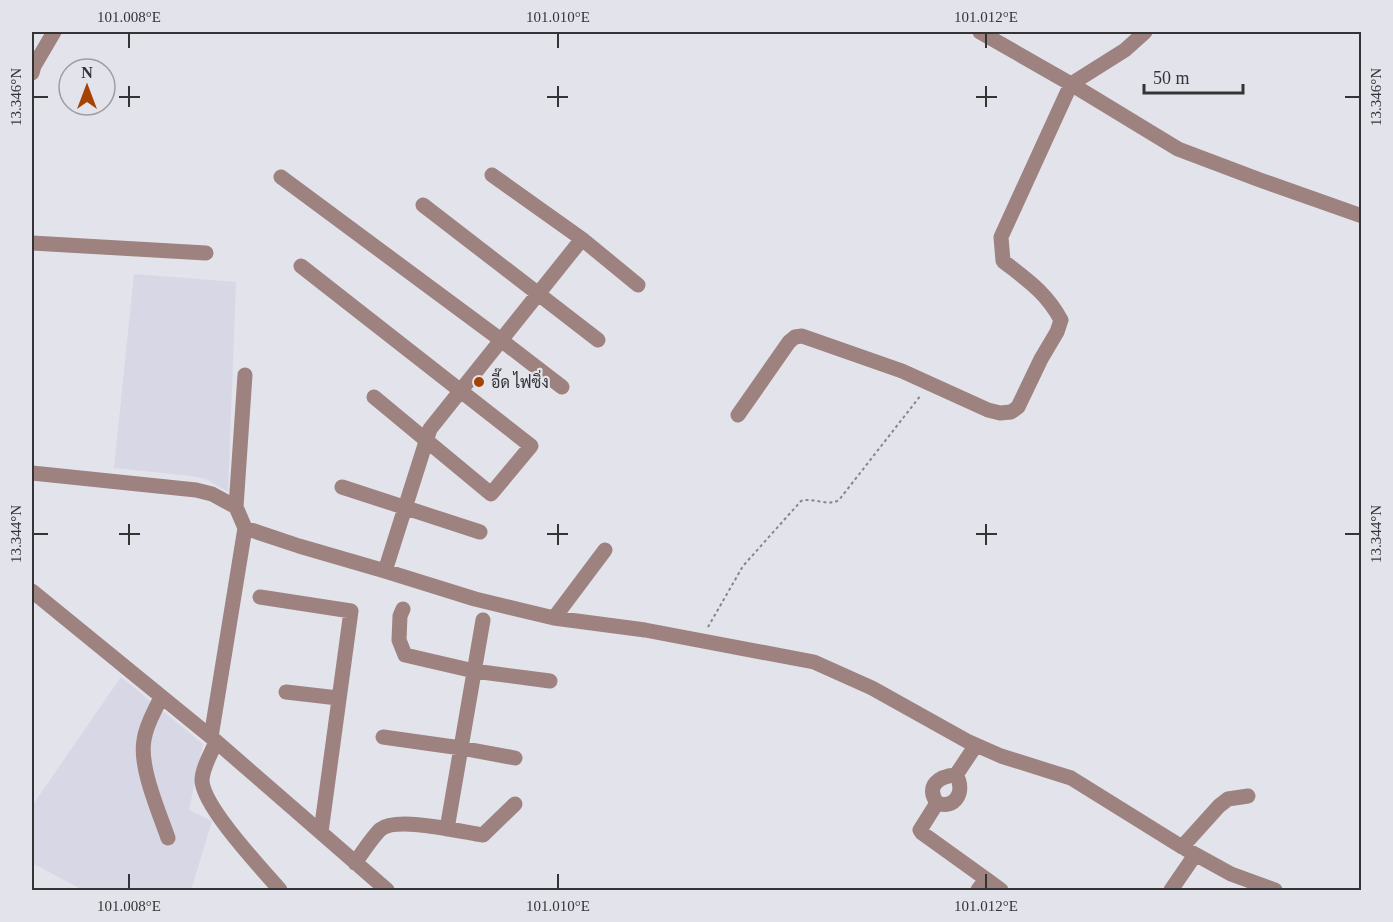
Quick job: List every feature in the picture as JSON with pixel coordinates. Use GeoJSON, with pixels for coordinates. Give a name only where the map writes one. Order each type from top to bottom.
{"type":"FeatureCollection","features":[{"type":"Feature","properties":{"kind":"street"},"geometry":{"type":"LineString","coordinates":[[32,73],[54,32]]}},
{"type":"Feature","properties":{"kind":"street"},"geometry":{"type":"LineString","coordinates":[[980,32],[1178,149],[1362,216]]}},
{"type":"Feature","properties":{"kind":"street"},"geometry":{"type":"LineString","coordinates":[[738,415],[789,342],[795,337],[802,336],[902,371],[988,410],[1000,413],[1011,412],[1018,407],[1061,320],[1040,291],[1003,261],[1001,237],[1071,84],[1125,50],[1145,32]]}},
{"type":"Feature","properties":{"kind":"street"},"geometry":{"type":"LineString","coordinates":[[492,175],[582,239],[638,285]]}},
{"type":"Feature","properties":{"kind":"street"},"geometry":{"type":"LineString","coordinates":[[281,177],[562,387]]}},
{"type":"Feature","properties":{"kind":"street"},"geometry":{"type":"LineString","coordinates":[[423,205],[598,340]]}},
{"type":"Feature","properties":{"kind":"street"},"geometry":{"type":"LineString","coordinates":[[385,571],[430,429],[582,239]]}},
{"type":"Feature","properties":{"kind":"street"},"geometry":{"type":"LineString","coordinates":[[32,243],[206,253]]}},
{"type":"Feature","properties":{"kind":"street"},"geometry":{"type":"LineString","coordinates":[[301,266],[531,446],[491,494],[374,397]]}},
{"type":"Feature","properties":{"kind":"street"},"geometry":{"type":"LineString","coordinates":[[245,375],[236,507],[245,528],[214,740],[202,782],[207,796],[234,837],[280,891]]}},
{"type":"Feature","properties":{"kind":"street"},"geometry":{"type":"LineString","coordinates":[[32,473],[196,490],[212,494],[236,507]]}},
{"type":"Feature","properties":{"kind":"street"},"geometry":{"type":"LineString","coordinates":[[342,487],[480,532]]}},
{"type":"Feature","properties":{"kind":"street"},"geometry":{"type":"LineString","coordinates":[[245,528],[475,599],[554,618],[645,630],[814,662],[872,688],[976,745],[1001,756],[1071,778],[1188,851],[1231,874],[1275,891]]}},
{"type":"Feature","properties":{"kind":"street"},"geometry":{"type":"LineString","coordinates":[[554,618],[605,550]]}},
{"type":"Feature","properties":{"kind":"street"},"geometry":{"type":"LineString","coordinates":[[32,591],[214,740],[387,891]]}},
{"type":"Feature","properties":{"kind":"street"},"geometry":{"type":"LineString","coordinates":[[260,597],[351,611],[321,832]]}},
{"type":"Feature","properties":{"kind":"street"},"geometry":{"type":"LineString","coordinates":[[402,609],[399,640],[405,655],[474,671],[550,681]]}},
{"type":"Feature","properties":{"kind":"street"},"geometry":{"type":"LineString","coordinates":[[447,829],[483,620]]}},
{"type":"Feature","properties":{"kind":"street"},"geometry":{"type":"LineString","coordinates":[[286,692],[338,698]]}},
{"type":"Feature","properties":{"kind":"street"},"geometry":{"type":"LineString","coordinates":[[161,697],[146,727],[143,755],[148,779],[168,838]]}},
{"type":"Feature","properties":{"kind":"street"},"geometry":{"type":"LineString","coordinates":[[383,737],[515,758]]}},
{"type":"Feature","properties":{"kind":"street"},"geometry":{"type":"LineString","coordinates":[[976,745],[956,775],[960,781],[960,794],[949,804],[937,803],[921,828],[921,833],[982,885],[1001,891]]}},
{"type":"Feature","properties":{"kind":"street"},"geometry":{"type":"LineString","coordinates":[[1171,891],[1188,851],[1219,806],[1228,799],[1248,796]]}},
{"type":"Feature","properties":{"kind":"street"},"geometry":{"type":"LineString","coordinates":[[355,863],[382,828],[395,824],[413,824],[483,836],[515,804]]}},
{"type":"Feature","properties":{"kind":"path"},"geometry":{"type":"LineString","coordinates":[[701,640],[743,566],[801,501],[808,499],[830,504],[839,500],[930,383]]}},
{"type":"Feature","properties":{"kind":"shaded area"},"geometry":{"type":"Polygon","coordinates":[[[134,274],[236,282],[228,492],[206,479],[192,476],[114,468],[134,274]]]}},
{"type":"Feature","properties":{"kind":"shaded area"},"geometry":{"type":"Polygon","coordinates":[[[121,677],[203,744],[189,810],[212,821],[191,890],[83,890],[32,863],[32,806],[121,677]]]}},
{"type":"Feature","properties":{"kind":"place","name":"อี๊ด ไฟซิ่ง"},"geometry":{"type":"Point","coordinates":[479,382]}}]}
